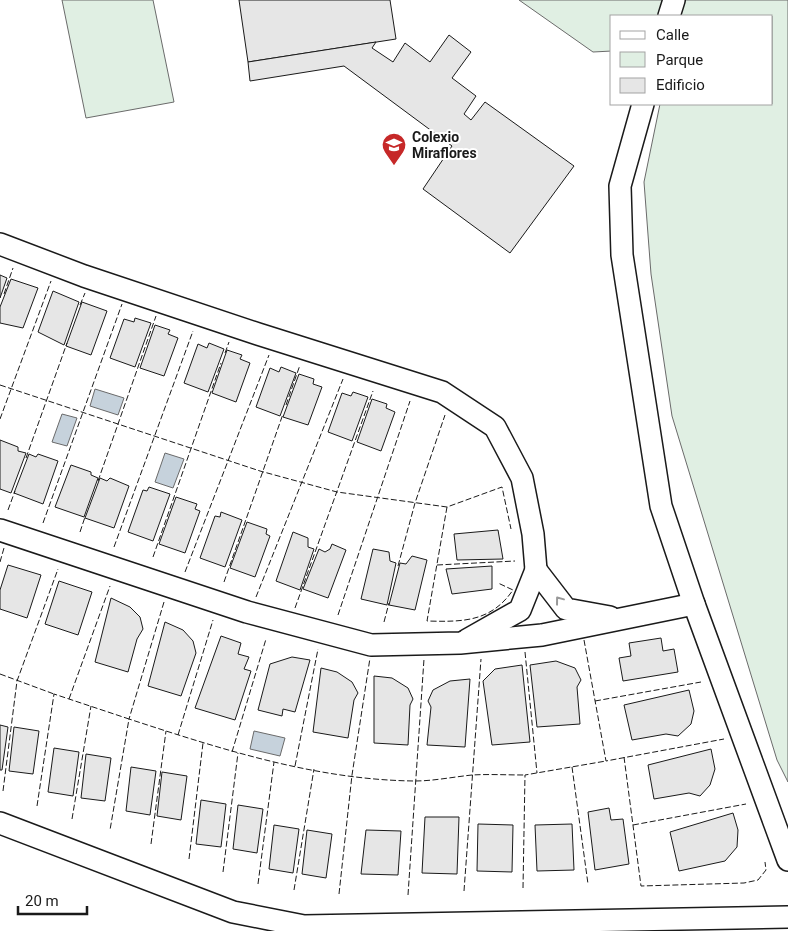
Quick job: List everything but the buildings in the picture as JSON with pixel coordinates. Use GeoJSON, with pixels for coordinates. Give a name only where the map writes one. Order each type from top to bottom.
{"type":"FeatureCollection","features":[{"type":"Feature","properties":{"kind":"street"},"geometry":{"type":"LineString","coordinates":[[669,15],[674,0]]}},
{"type":"Feature","properties":{"kind":"street"},"geometry":{"type":"LineString","coordinates":[[643,105],[620,186],[622,255],[661,506],[694,604],[788,860]]}},
{"type":"Feature","properties":{"kind":"street"},"geometry":{"type":"LineString","coordinates":[[0,244],[84,276],[442,392],[495,426],[522,478],[533,534],[536,570],[520,610],[460,643]]}},
{"type":"Feature","properties":{"kind":"street"},"geometry":{"type":"LineString","coordinates":[[0,530],[247,612],[372,646],[460,643],[542,635],[694,604]]}},
{"type":"Feature","properties":{"kind":"street"},"geometry":{"type":"LineString","coordinates":[[536,570],[566,609],[620,619]]}},
{"type":"Feature","properties":{"kind":"street"},"geometry":{"type":"LineString","coordinates":[[0,823],[233,912],[304,926],[788,917]]}},
{"type":"Feature","properties":{"kind":"green space"},"geometry":{"type":"Polygon","coordinates":[[[62,0],[153,0],[174,102],[86,118],[62,0]]]}},
{"type":"Feature","properties":{"kind":"green space"},"geometry":{"type":"Polygon","coordinates":[[[519,0],[788,0],[788,782],[777,760],[672,416],[651,274],[644,182],[660,105],[773,105],[773,15],[610,15],[610,51],[593,52],[519,0]]]}},
{"type":"Feature","properties":{"kind":"shaded area"},"geometry":{"type":"Polygon","coordinates":[[[95,389],[124,398],[118,415],[90,406],[95,389]]]}},
{"type":"Feature","properties":{"kind":"shaded area"},"geometry":{"type":"Polygon","coordinates":[[[62,414],[77,418],[67,446],[52,442],[62,414]]]}},
{"type":"Feature","properties":{"kind":"shaded area"},"geometry":{"type":"Polygon","coordinates":[[[165,453],[184,459],[173,488],[155,482],[165,453]]]}},
{"type":"Feature","properties":{"kind":"shaded area"},"geometry":{"type":"Polygon","coordinates":[[[254,731],[285,738],[280,756],[250,749],[254,731]]]}},
{"type":"Feature","properties":{"kind":"fence"},"geometry":{"type":"LineString","coordinates":[[4,294],[13,268]]}},
{"type":"Feature","properties":{"kind":"fence"},"geometry":{"type":"LineString","coordinates":[[0,419],[51,281]]}},
{"type":"Feature","properties":{"kind":"fence"},"geometry":{"type":"LineString","coordinates":[[80,305],[85,293]]}},
{"type":"Feature","properties":{"kind":"fence"},"geometry":{"type":"LineString","coordinates":[[43,523],[122,304]]}},
{"type":"Feature","properties":{"kind":"fence"},"geometry":{"type":"LineString","coordinates":[[98,481],[156,316]]}},
{"type":"Feature","properties":{"kind":"fence"},"geometry":{"type":"LineString","coordinates":[[114,547],[193,331]]}},
{"type":"Feature","properties":{"kind":"fence"},"geometry":{"type":"LineString","coordinates":[[225,353],[229,342]]}},
{"type":"Feature","properties":{"kind":"fence"},"geometry":{"type":"LineString","coordinates":[[26,458],[67,343]]}},
{"type":"Feature","properties":{"kind":"fence"},"geometry":{"type":"LineString","coordinates":[[185,572],[269,355]]}},
{"type":"Feature","properties":{"kind":"fence"},"geometry":{"type":"LineString","coordinates":[[153,557],[221,363]]}},
{"type":"Feature","properties":{"kind":"fence"},"geometry":{"type":"LineString","coordinates":[[286,405],[300,365]]}},
{"type":"Feature","properties":{"kind":"fence"},"geometry":{"type":"LineString","coordinates":[[256,597],[343,379]]}},
{"type":"Feature","properties":{"kind":"fence"},"geometry":{"type":"LineString","coordinates":[[0,385],[260,471],[337,492],[447,507],[502,487],[511,529]]}},
{"type":"Feature","properties":{"kind":"fence"},"geometry":{"type":"LineString","coordinates":[[295,608],[373,391]]}},
{"type":"Feature","properties":{"kind":"fence"},"geometry":{"type":"LineString","coordinates":[[338,615],[410,401]]}},
{"type":"Feature","properties":{"kind":"fence"},"geometry":{"type":"LineString","coordinates":[[224,582],[283,414]]}},
{"type":"Feature","properties":{"kind":"fence"},"geometry":{"type":"LineString","coordinates":[[398,566],[415,503],[445,415]]}},
{"type":"Feature","properties":{"kind":"fence"},"geometry":{"type":"LineString","coordinates":[[8,510],[15,491]]}},
{"type":"Feature","properties":{"kind":"fence"},"geometry":{"type":"LineString","coordinates":[[447,507],[427,621],[464,620],[486,614],[504,601],[513,590],[498,583]]}},
{"type":"Feature","properties":{"kind":"fence"},"geometry":{"type":"LineString","coordinates":[[80,532],[85,517]]}},
{"type":"Feature","properties":{"kind":"fence"},"geometry":{"type":"LineString","coordinates":[[0,562],[4,548]]}},
{"type":"Feature","properties":{"kind":"fence"},"geometry":{"type":"LineString","coordinates":[[437,565],[515,561]]}},
{"type":"Feature","properties":{"kind":"fence"},"geometry":{"type":"LineString","coordinates":[[3,791],[17,681],[58,569]]}},
{"type":"Feature","properties":{"kind":"fence"},"geometry":{"type":"LineString","coordinates":[[69,699],[110,586]]}},
{"type":"Feature","properties":{"kind":"fence"},"geometry":{"type":"LineString","coordinates":[[164,602],[129,719],[234,752],[305,769],[341,775],[415,781],[472,775],[525,775]]}},
{"type":"Feature","properties":{"kind":"fence"},"geometry":{"type":"LineString","coordinates":[[384,622],[389,603]]}},
{"type":"Feature","properties":{"kind":"fence"},"geometry":{"type":"LineString","coordinates":[[178,735],[213,620]]}},
{"type":"Feature","properties":{"kind":"fence"},"geometry":{"type":"LineString","coordinates":[[232,752],[266,639]]}},
{"type":"Feature","properties":{"kind":"fence"},"geometry":{"type":"LineString","coordinates":[[584,640],[606,761],[724,739]]}},
{"type":"Feature","properties":{"kind":"fence"},"geometry":{"type":"LineString","coordinates":[[295,766],[318,649]]}},
{"type":"Feature","properties":{"kind":"fence"},"geometry":{"type":"LineString","coordinates":[[525,652],[537,773]]}},
{"type":"Feature","properties":{"kind":"fence"},"geometry":{"type":"LineString","coordinates":[[339,894],[352,775],[370,658]]}},
{"type":"Feature","properties":{"kind":"fence"},"geometry":{"type":"LineString","coordinates":[[408,895],[424,659]]}},
{"type":"Feature","properties":{"kind":"fence"},"geometry":{"type":"LineString","coordinates":[[464,891],[481,659]]}},
{"type":"Feature","properties":{"kind":"fence"},"geometry":{"type":"LineString","coordinates":[[0,674],[54,694]]}},
{"type":"Feature","properties":{"kind":"fence"},"geometry":{"type":"LineString","coordinates":[[595,701],[701,682]]}},
{"type":"Feature","properties":{"kind":"fence"},"geometry":{"type":"LineString","coordinates":[[37,806],[54,694],[129,719],[110,830]]}},
{"type":"Feature","properties":{"kind":"fence"},"geometry":{"type":"LineString","coordinates":[[72,819],[91,706]]}},
{"type":"Feature","properties":{"kind":"fence"},"geometry":{"type":"LineString","coordinates":[[151,844],[166,731]]}},
{"type":"Feature","properties":{"kind":"fence"},"geometry":{"type":"LineString","coordinates":[[189,859],[203,743]]}},
{"type":"Feature","properties":{"kind":"fence"},"geometry":{"type":"LineString","coordinates":[[223,872],[238,753]]}},
{"type":"Feature","properties":{"kind":"fence"},"geometry":{"type":"LineString","coordinates":[[624,757],[641,886],[744,883],[758,880],[766,870],[765,862]]}},
{"type":"Feature","properties":{"kind":"fence"},"geometry":{"type":"LineString","coordinates":[[523,888],[525,775],[606,761]]}},
{"type":"Feature","properties":{"kind":"fence"},"geometry":{"type":"LineString","coordinates":[[258,884],[274,762]]}},
{"type":"Feature","properties":{"kind":"fence"},"geometry":{"type":"LineString","coordinates":[[572,767],[588,884]]}},
{"type":"Feature","properties":{"kind":"fence"},"geometry":{"type":"LineString","coordinates":[[294,890],[314,769]]}},
{"type":"Feature","properties":{"kind":"fence"},"geometry":{"type":"LineString","coordinates":[[633,825],[746,804]]}},
{"type":"Feature","properties":{"kind":"place","name":"Colexio Miraflores"},"geometry":{"type":"Point","coordinates":[394,166]}}]}
